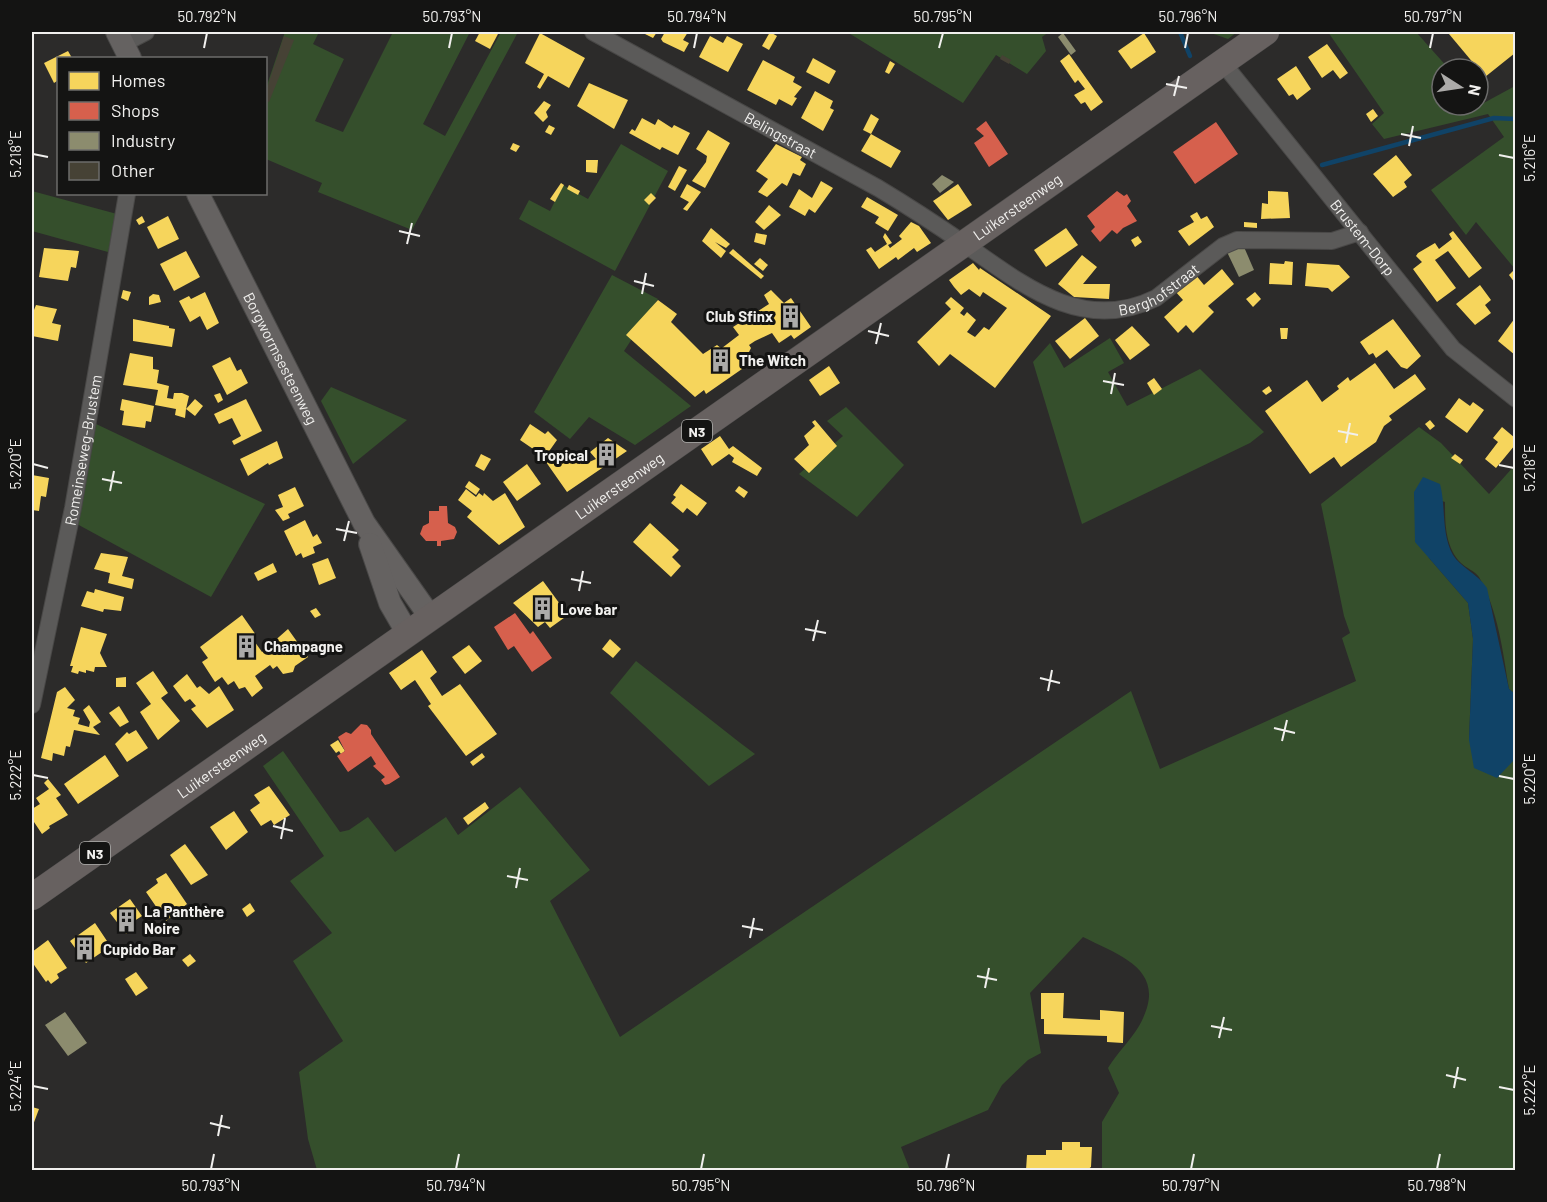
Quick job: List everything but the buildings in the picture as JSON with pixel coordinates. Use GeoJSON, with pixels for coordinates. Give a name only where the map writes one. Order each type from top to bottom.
{"type":"FeatureCollection","features":[{"type":"Feature","properties":{"kind":"main road","name":"Luikersteenweg"},"geometry":{"type":"LineString","coordinates":[[32,897],[1266,32]]}},
{"type":"Feature","properties":{"kind":"main road","name":"Borgwormsesteenweg"},"geometry":{"type":"LineString","coordinates":[[199,195],[364,523],[431,618]]}},
{"type":"Feature","properties":{"kind":"main road","name":"Borgwormsesteenweg"},"geometry":{"type":"LineString","coordinates":[[364,523],[390,603],[408,634]]}},
{"type":"Feature","properties":{"kind":"street"},"geometry":{"type":"LineString","coordinates":[[123,44],[146,32]]}},
{"type":"Feature","properties":{"kind":"street","name":"Belingstraat"},"geometry":{"type":"LineString","coordinates":[[593,32],[878,188],[964,244]]}},
{"type":"Feature","properties":{"kind":"street","name":"Brustem-Dorp"},"geometry":{"type":"LineString","coordinates":[[1222,62],[1453,349],[1515,399]]}},
{"type":"Feature","properties":{"kind":"street","name":"Romeinseweg-Brustem"},"geometry":{"type":"LineString","coordinates":[[32,705],[73,508],[127,195]]}},
{"type":"Feature","properties":{"kind":"street","name":"Berghofstraat"},"geometry":{"type":"LineString","coordinates":[[964,244],[1002,273],[1043,298],[1074,307],[1118,309],[1156,298],[1207,258],[1237,240],[1332,241],[1360,232]]}},
{"type":"Feature","properties":{"kind":"green space"},"geometry":{"type":"Polygon","coordinates":[[[285,32],[319,32],[313,44],[344,59],[315,121],[343,132],[393,32],[470,32],[423,124],[445,136],[501,32],[518,32],[412,230],[318,192],[322,183],[267,159],[267,85],[285,32]]]}},
{"type":"Feature","properties":{"kind":"green space"},"geometry":{"type":"Polygon","coordinates":[[[847,32],[1049,32],[1042,37],[1046,51],[1027,74],[996,55],[963,103],[847,32]]]}},
{"type":"Feature","properties":{"kind":"green space"},"geometry":{"type":"Polygon","coordinates":[[[1208,32],[1237,32],[1228,39],[1208,32]]]}},
{"type":"Feature","properties":{"kind":"green space"},"geometry":{"type":"Polygon","coordinates":[[[1328,32],[1416,32],[1438,57],[1430,57],[1430,117],[1476,117],[1384,139],[1372,124],[1384,113],[1328,32]]]}},
{"type":"Feature","properties":{"kind":"green space"},"geometry":{"type":"Polygon","coordinates":[[[1515,86],[1515,269],[1476,222],[1466,235],[1431,190],[1504,137],[1490,117],[1490,100],[1515,86]]]}},
{"type":"Feature","properties":{"kind":"green space"},"geometry":{"type":"Polygon","coordinates":[[[621,144],[668,171],[615,271],[519,219],[529,200],[550,211],[563,185],[588,199],[621,144]]]}},
{"type":"Feature","properties":{"kind":"green space"},"geometry":{"type":"Polygon","coordinates":[[[32,191],[117,214],[108,252],[32,231],[32,191]]]}},
{"type":"Feature","properties":{"kind":"green space"},"geometry":{"type":"Polygon","coordinates":[[[612,275],[658,299],[624,351],[691,406],[635,445],[589,417],[570,439],[534,412],[612,275]]]}},
{"type":"Feature","properties":{"kind":"green space"},"geometry":{"type":"Polygon","coordinates":[[[1110,338],[1124,363],[1108,372],[1127,406],[1200,369],[1264,432],[1250,443],[1082,524],[1033,362],[1050,343],[1064,368],[1110,338]]]}},
{"type":"Feature","properties":{"kind":"green space"},"geometry":{"type":"Polygon","coordinates":[[[331,387],[407,420],[353,464],[321,401],[331,387]]]}},
{"type":"Feature","properties":{"kind":"green space"},"geometry":{"type":"Polygon","coordinates":[[[846,407],[904,465],[857,517],[799,474],[843,436],[827,421],[846,407]]]}},
{"type":"Feature","properties":{"kind":"green space"},"geometry":{"type":"Polygon","coordinates":[[[94,423],[265,504],[211,597],[77,524],[94,423]]]}},
{"type":"Feature","properties":{"kind":"green space"},"geometry":{"type":"Polygon","coordinates":[[[1419,427],[1441,443],[1489,494],[1515,465],[1515,694],[1509,689],[1499,631],[1491,603],[1479,577],[1456,557],[1449,542],[1445,502],[1414,492],[1416,511],[1429,558],[1468,603],[1473,639],[1469,740],[1513,761],[1515,759],[1515,1170],[1102,1170],[1102,1122],[1119,1093],[1108,1068],[1139,1026],[1147,1007],[1149,992],[1138,968],[1126,959],[1083,937],[1030,993],[1041,1053],[1028,1060],[1002,1085],[988,1110],[901,1147],[910,1170],[317,1170],[308,1139],[299,1072],[343,1041],[293,961],[332,933],[290,881],[324,856],[263,766],[283,751],[340,832],[349,830],[368,817],[395,852],[446,817],[458,835],[520,787],[590,870],[550,901],[620,1037],[1131,691],[1160,769],[1356,681],[1342,638],[1350,633],[1344,616],[1321,504],[1419,427]]]}},
{"type":"Feature","properties":{"kind":"green space"},"geometry":{"type":"Polygon","coordinates":[[[636,661],[755,754],[709,786],[610,693],[636,661]]]}},
{"type":"Feature","properties":{"kind":"water"},"geometry":{"type":"Polygon","coordinates":[[[1423,477],[1440,484],[1445,529],[1453,555],[1487,588],[1509,689],[1515,694],[1515,759],[1497,778],[1474,768],[1469,740],[1473,639],[1468,603],[1415,542],[1414,492],[1423,477]]]}},
{"type":"Feature","properties":{"kind":"waterway"},"geometry":{"type":"LineString","coordinates":[[1180,32],[1190,56]]}},
{"type":"Feature","properties":{"kind":"waterway"},"geometry":{"type":"LineString","coordinates":[[1322,165],[1494,118],[1516,119]]}},
{"type":"Feature","properties":{"kind":"place","name":"Club Sfinx"},"geometry":{"type":"Point","coordinates":[791,316]}},
{"type":"Feature","properties":{"kind":"place","name":"The Witch"},"geometry":{"type":"Point","coordinates":[721,360]}},
{"type":"Feature","properties":{"kind":"place","name":"Tropical"},"geometry":{"type":"Point","coordinates":[606,455]}},
{"type":"Feature","properties":{"kind":"place","name":"Love bar"},"geometry":{"type":"Point","coordinates":[542,609]}},
{"type":"Feature","properties":{"kind":"place","name":"Champagne"},"geometry":{"type":"Point","coordinates":[246,646]}},
{"type":"Feature","properties":{"kind":"place","name":"La Panthère Noire"},"geometry":{"type":"Point","coordinates":[126,920]}},
{"type":"Feature","properties":{"kind":"place","name":"Cupido Bar"},"geometry":{"type":"Point","coordinates":[85,949]}}]}
